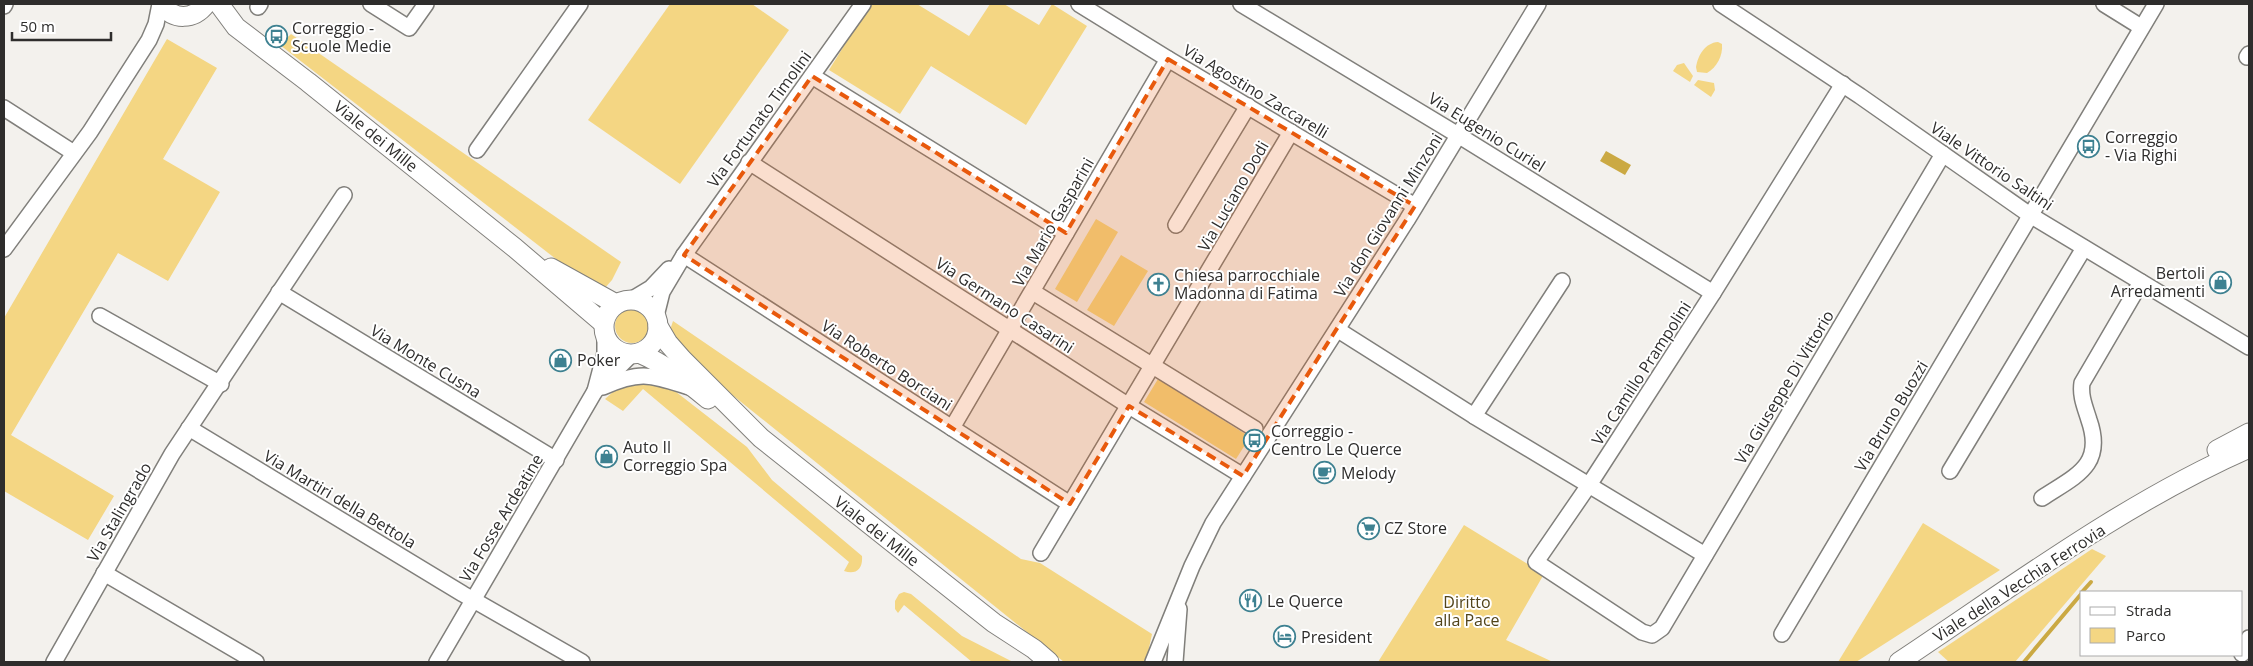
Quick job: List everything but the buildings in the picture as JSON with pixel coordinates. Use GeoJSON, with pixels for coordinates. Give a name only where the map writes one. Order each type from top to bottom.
{"type":"FeatureCollection","features":[{"type":"Feature","properties":{"kind":"main road","name":"Viale dei Mille"},"geometry":{"type":"LineString","coordinates":[[161,4],[170,13],[192,12],[236,27]]}},
{"type":"Feature","properties":{"kind":"main road","name":"Viale dei Mille"},"geometry":{"type":"LineString","coordinates":[[219,4],[236,27],[308,82],[515,248],[604,330],[615,350],[652,359],[698,390],[747,430],[761,438]]}},
{"type":"Feature","properties":{"kind":"main road","name":"Viale dei Mille"},"geometry":{"type":"LineString","coordinates":[[515,248],[624,302],[646,304],[668,343],[761,438],[994,623],[1034,649],[1049,662]]}},
{"type":"Feature","properties":{"kind":"main road"},"geometry":{"type":"LineString","coordinates":[[604,330],[606,315],[624,302]]}},
{"type":"Feature","properties":{"kind":"main road"},"geometry":{"type":"LineString","coordinates":[[635,354],[653,343],[657,321]]}},
{"type":"Feature","properties":{"kind":"main road","name":"Viale della Vecchia Ferrovia"},"geometry":{"type":"LineString","coordinates":[[1899,662],[2114,520],[2159,486],[2227,443],[2249,433]]}},
{"type":"Feature","properties":{"kind":"main road","name":"Viale della Vecchia Ferrovia"},"geometry":{"type":"LineString","coordinates":[[2114,520],[2211,466],[2249,448]]}},
{"type":"Feature","properties":{"kind":"main road","name":"Viale dei Mille"},"geometry":{"type":"LineString","coordinates":[[994,623],[1018,652],[1031,662]]}},
{"type":"Feature","properties":{"kind":"street"},"geometry":{"type":"LineString","coordinates":[[149,40],[156,24],[161,4]]}},
{"type":"Feature","properties":{"kind":"street"},"geometry":{"type":"LineString","coordinates":[[371,4],[409,28],[426,4]]}},
{"type":"Feature","properties":{"kind":"street"},"geometry":{"type":"LineString","coordinates":[[477,150],[580,4]]}},
{"type":"Feature","properties":{"kind":"street","name":"Via Fortunato Timolini"},"geometry":{"type":"LineString","coordinates":[[657,321],[662,292],[684,254],[863,4]]}},
{"type":"Feature","properties":{"kind":"street","name":"Via Agostino Zaccarelli"},"geometry":{"type":"LineString","coordinates":[[1079,4],[1415,206]]}},
{"type":"Feature","properties":{"kind":"street","name":"Via Eugenio Curiel"},"geometry":{"type":"LineString","coordinates":[[1241,4],[1458,135],[1713,293]]}},
{"type":"Feature","properties":{"kind":"street","name":"Via don Giovanni Minzoni"},"geometry":{"type":"LineString","coordinates":[[1153,662],[1180,600],[1192,566],[1205,540],[1243,476],[1338,330],[1538,4]]}},
{"type":"Feature","properties":{"kind":"street","name":"Viale Vittorio Saltini"},"geometry":{"type":"LineString","coordinates":[[1721,4],[1843,84],[2030,215],[2249,347]]}},
{"type":"Feature","properties":{"kind":"street"},"geometry":{"type":"LineString","coordinates":[[2104,4],[2142,27]]}},
{"type":"Feature","properties":{"kind":"street","name":"Via Bruno Buozzi"},"geometry":{"type":"LineString","coordinates":[[1782,634],[2156,4]]}},
{"type":"Feature","properties":{"kind":"street"},"geometry":{"type":"LineString","coordinates":[[4,248],[74,153],[149,40],[160,27],[192,12]]}},
{"type":"Feature","properties":{"kind":"street","name":"Via Mario Gasparini"},"geometry":{"type":"LineString","coordinates":[[952,428],[1168,59]]}},
{"type":"Feature","properties":{"kind":"street"},"geometry":{"type":"LineString","coordinates":[[812,76],[1066,233]]}},
{"type":"Feature","properties":{"kind":"street","name":"Via Camillo Prampolini"},"geometry":{"type":"LineString","coordinates":[[1652,635],[1634,626],[1536,562],[1589,485],[1713,293],[1843,84]]}},
{"type":"Feature","properties":{"kind":"street"},"geometry":{"type":"LineString","coordinates":[[1176,225],[1248,106]]}},
{"type":"Feature","properties":{"kind":"street"},"geometry":{"type":"LineString","coordinates":[[4,108],[74,153]]}},
{"type":"Feature","properties":{"kind":"street","name":"Via Luciano Dodi"},"geometry":{"type":"LineString","coordinates":[[1041,553],[1154,366],[1291,132]]}},
{"type":"Feature","properties":{"kind":"street","name":"Via Giuseppe Di Vittorio"},"geometry":{"type":"LineString","coordinates":[[1652,635],[1662,628],[1943,154]]}},
{"type":"Feature","properties":{"kind":"street","name":"Via Germano Casarini"},"geometry":{"type":"LineString","coordinates":[[749,162],[1129,406],[1243,476]]}},
{"type":"Feature","properties":{"kind":"street","name":"Via Stalingrado"},"geometry":{"type":"LineString","coordinates":[[54,662],[189,428],[344,195]]}},
{"type":"Feature","properties":{"kind":"street"},"geometry":{"type":"LineString","coordinates":[[1950,472],[2084,248]]}},
{"type":"Feature","properties":{"kind":"street","name":"Via Fortunato Timolini"},"geometry":{"type":"LineString","coordinates":[[624,302],[651,288],[684,254]]}},
{"type":"Feature","properties":{"kind":"street","name":"Via Roberto Borciani"},"geometry":{"type":"LineString","coordinates":[[684,254],[1070,504]]}},
{"type":"Feature","properties":{"kind":"street"},"geometry":{"type":"LineString","coordinates":[[1474,416],[1562,281]]}},
{"type":"Feature","properties":{"kind":"street"},"geometry":{"type":"LineString","coordinates":[[2042,498],[2083,471],[2092,459],[2094,435],[2080,392],[2082,383],[2141,282]]}},
{"type":"Feature","properties":{"kind":"street","name":"Via Monte Cusna"},"geometry":{"type":"LineString","coordinates":[[279,292],[556,460]]}},
{"type":"Feature","properties":{"kind":"street"},"geometry":{"type":"LineString","coordinates":[[1033,292],[1255,430]]}},
{"type":"Feature","properties":{"kind":"street"},"geometry":{"type":"LineString","coordinates":[[100,316],[220,384]]}},
{"type":"Feature","properties":{"kind":"street","name":"Via Fosse Ardeatine"},"geometry":{"type":"LineString","coordinates":[[437,662],[595,391],[605,353],[604,330]]}},
{"type":"Feature","properties":{"kind":"street"},"geometry":{"type":"LineString","coordinates":[[1338,330],[1474,416],[1705,555]]}},
{"type":"Feature","properties":{"kind":"street","name":"Via Fosse Ardeatine"},"geometry":{"type":"LineString","coordinates":[[595,391],[635,354]]}},
{"type":"Feature","properties":{"kind":"street"},"geometry":{"type":"LineString","coordinates":[[595,391],[621,379],[637,375],[659,377],[698,390]]}},
{"type":"Feature","properties":{"kind":"street","name":"Via Martiri della Bettola"},"geometry":{"type":"LineString","coordinates":[[189,428],[473,600],[582,662]]}},
{"type":"Feature","properties":{"kind":"street"},"geometry":{"type":"LineString","coordinates":[[104,573],[256,662]]}},
{"type":"Feature","properties":{"kind":"street","name":"Via don Giovanni Minzoni"},"geometry":{"type":"LineString","coordinates":[[1175,662],[1180,600]]}},
{"type":"Feature","properties":{"kind":"street"},"geometry":{"type":"LineString","coordinates":[[2243,653],[2249,638]]}},
{"type":"Feature","properties":{"kind":"highlighted area"},"geometry":{"type":"Polygon","coordinates":[[[1168,59],[1415,206],[1243,476],[1129,406],[1070,504],[684,255],[812,76],[1066,233],[1168,59]]]}},
{"type":"Feature","properties":{"kind":"green space"},"geometry":{"type":"Polygon","coordinates":[[[670,4],[752,4],[789,30],[680,184],[588,120],[670,4]]]}},
{"type":"Feature","properties":{"kind":"green space"},"geometry":{"type":"Polygon","coordinates":[[[870,4],[917,4],[969,36],[990,4],[1004,4],[1039,25],[1052,4],[1087,26],[1026,125],[931,66],[900,114],[829,70],[870,4]]]}},
{"type":"Feature","properties":{"kind":"green space"},"geometry":{"type":"Polygon","coordinates":[[[291,34],[621,262],[612,280],[604,289],[574,273],[280,45],[291,34]]]}},
{"type":"Feature","properties":{"kind":"green space"},"geometry":{"type":"Polygon","coordinates":[[[167,39],[217,68],[163,159],[220,192],[168,281],[118,253],[11,435],[114,496],[88,540],[4,491],[4,318],[167,39]]]}},
{"type":"Feature","properties":{"kind":"green space"},"geometry":{"type":"Polygon","coordinates":[[[1718,42],[1722,44],[1722,48],[1716,64],[1707,73],[1697,72],[1696,67],[1700,54],[1709,45],[1718,42]]]}},
{"type":"Feature","properties":{"kind":"green space"},"geometry":{"type":"Polygon","coordinates":[[[1684,63],[1693,76],[1690,82],[1673,71],[1677,65],[1684,63]]]}},
{"type":"Feature","properties":{"kind":"green space"},"geometry":{"type":"Polygon","coordinates":[[[1698,80],[1714,83],[1715,90],[1711,97],[1694,85],[1698,80]]]}},
{"type":"Feature","properties":{"kind":"green space"},"geometry":{"type":"Polygon","coordinates":[[[1096,219],[1118,232],[1077,302],[1055,289],[1096,219]]]}},
{"type":"Feature","properties":{"kind":"green space"},"geometry":{"type":"Polygon","coordinates":[[[1121,255],[1148,271],[1114,326],[1087,310],[1121,255]]]}},
{"type":"Feature","properties":{"kind":"green space"},"geometry":{"type":"Polygon","coordinates":[[[632,309],[639,310],[644,314],[648,319],[648,333],[644,338],[639,342],[632,343],[625,342],[620,338],[616,333],[615,326],[616,319],[620,314],[625,310],[632,309]]]}},
{"type":"Feature","properties":{"kind":"green space"},"geometry":{"type":"Polygon","coordinates":[[[673,321],[1021,559],[1040,563],[1152,634],[1146,662],[1064,662],[710,377],[669,333],[673,321]]]}},
{"type":"Feature","properties":{"kind":"green space"},"geometry":{"type":"Polygon","coordinates":[[[1158,379],[1250,437],[1236,459],[1144,402],[1158,379]]]}},
{"type":"Feature","properties":{"kind":"green space"},"geometry":{"type":"Polygon","coordinates":[[[637,381],[671,388],[747,447],[772,480],[862,556],[860,568],[852,572],[844,571],[849,562],[643,389],[623,411],[605,399],[623,383],[637,381]]]}},
{"type":"Feature","properties":{"kind":"green space"},"geometry":{"type":"Polygon","coordinates":[[[1923,523],[2000,570],[1856,662],[1838,662],[1923,523]]]}},
{"type":"Feature","properties":{"kind":"green space","name":"Diritto alla Pace"},"geometry":{"type":"Polygon","coordinates":[[[1464,525],[1544,574],[1506,640],[1553,662],[1378,662],[1464,525]]]}},
{"type":"Feature","properties":{"kind":"green space"},"geometry":{"type":"Polygon","coordinates":[[[2092,549],[2106,556],[2015,662],[1949,662],[1938,652],[2092,549]]]}},
{"type":"Feature","properties":{"kind":"green space"},"geometry":{"type":"Polygon","coordinates":[[[904,592],[911,594],[962,636],[1013,662],[972,662],[904,605],[898,613],[895,609],[895,601],[899,594],[904,592]]]}},
{"type":"Feature","properties":{"kind":"shaded area"},"geometry":{"type":"Polygon","coordinates":[[[1606,151],[1631,165],[1625,175],[1600,161],[1606,151]]]}},
{"type":"Feature","properties":{"kind":"waterway"},"geometry":{"type":"LineString","coordinates":[[2083,591],[2091,582]]}},
{"type":"Feature","properties":{"kind":"waterway"},"geometry":{"type":"LineString","coordinates":[[2024,662],[2080,595]]}},
{"type":"Feature","properties":{"kind":"place","name":"Correggio - Scuole Medie"},"geometry":{"type":"Point","coordinates":[276,37]}},
{"type":"Feature","properties":{"kind":"place","name":"Correggio - Via Righi"},"geometry":{"type":"Point","coordinates":[2089,146]}},
{"type":"Feature","properties":{"kind":"place","name":"Bertoli Arredamenti"},"geometry":{"type":"Point","coordinates":[2221,282]}},
{"type":"Feature","properties":{"kind":"place","name":"Chiesa parrocchiale Madonna di Fatima"},"geometry":{"type":"Point","coordinates":[1158,284]}},
{"type":"Feature","properties":{"kind":"place","name":"Poker"},"geometry":{"type":"Point","coordinates":[561,360]}},
{"type":"Feature","properties":{"kind":"place","name":"Correggio - Centro Le Querce"},"geometry":{"type":"Point","coordinates":[1255,440]}},
{"type":"Feature","properties":{"kind":"place","name":"Auto Il Correggio Spa"},"geometry":{"type":"Point","coordinates":[607,456]}},
{"type":"Feature","properties":{"kind":"place","name":"Melody"},"geometry":{"type":"Point","coordinates":[1325,473]}},
{"type":"Feature","properties":{"kind":"place","name":"CZ Store"},"geometry":{"type":"Point","coordinates":[1368,528]}},
{"type":"Feature","properties":{"kind":"place","name":"Le Querce"},"geometry":{"type":"Point","coordinates":[1251,601]}},
{"type":"Feature","properties":{"kind":"place","name":"President"},"geometry":{"type":"Point","coordinates":[1285,637]}}]}
